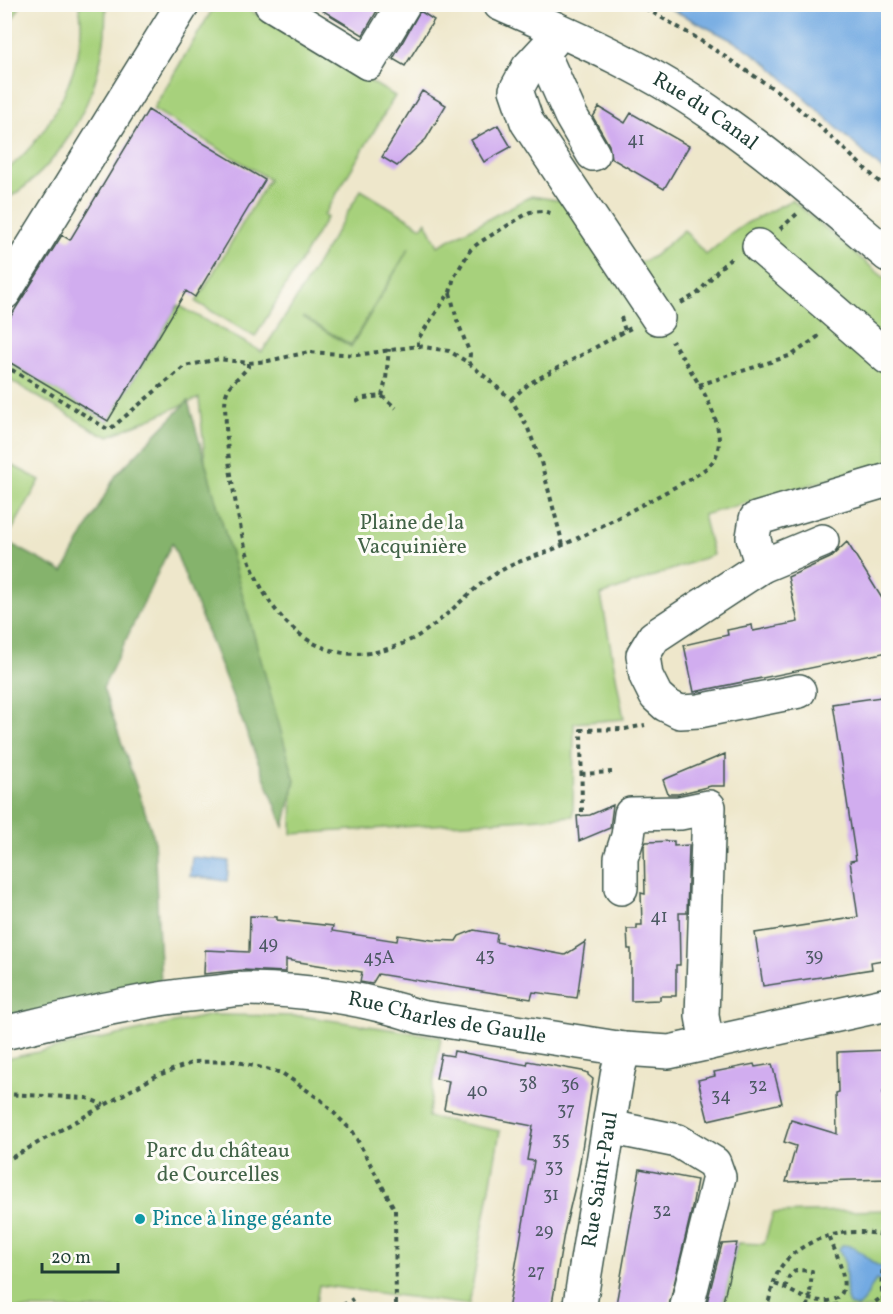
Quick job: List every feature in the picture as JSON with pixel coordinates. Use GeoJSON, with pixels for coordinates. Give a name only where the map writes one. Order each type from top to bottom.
{"type":"FeatureCollection","features":[{"type":"Feature","properties":{"kind":"street"},"geometry":{"type":"LineString","coordinates":[[4,293],[183,4]]}},
{"type":"Feature","properties":{"kind":"street"},"geometry":{"type":"LineString","coordinates":[[271,4],[368,63],[403,5]]}},
{"type":"Feature","properties":{"kind":"street","name":"Rue du Canal"},"geometry":{"type":"LineString","coordinates":[[500,4],[550,41],[668,86],[717,117],[763,151],[888,255]]}},
{"type":"Feature","properties":{"kind":"street"},"geometry":{"type":"LineString","coordinates":[[550,41],[571,116],[592,154]]}},
{"type":"Feature","properties":{"kind":"street"},"geometry":{"type":"LineString","coordinates":[[550,41],[528,68],[516,90],[527,122],[658,318]]}},
{"type":"Feature","properties":{"kind":"street"},"geometry":{"type":"LineString","coordinates":[[759,246],[888,358]]}},
{"type":"Feature","properties":{"kind":"street"},"geometry":{"type":"LineString","coordinates":[[762,566],[753,537],[756,519],[888,480]]}},
{"type":"Feature","properties":{"kind":"street"},"geometry":{"type":"LineString","coordinates":[[799,692],[699,711],[680,712],[666,705],[656,696],[646,676],[643,656],[654,636],[762,566],[822,542]]}},
{"type":"Feature","properties":{"kind":"street"},"geometry":{"type":"LineString","coordinates":[[621,888],[621,858],[628,836],[631,814],[680,813],[709,807],[702,1016],[707,1044]]}},
{"type":"Feature","properties":{"kind":"street","name":"Rue Charles de Gaulle"},"geometry":{"type":"LineString","coordinates":[[4,1033],[85,1014],[180,996],[247,989],[341,997],[388,1006],[420,1017],[624,1049],[669,1052],[888,1004]]}},
{"type":"Feature","properties":{"kind":"street","name":"Rue Saint-Paul"},"geometry":{"type":"LineString","coordinates":[[579,1310],[618,1070],[624,1049]]}},
{"type":"Feature","properties":{"kind":"street"},"geometry":{"type":"LineString","coordinates":[[609,1127],[678,1141],[714,1163],[719,1177],[686,1310]]}},
{"type":"Feature","properties":{"kind":"path"},"geometry":{"type":"LineString","coordinates":[[638,4],[695,37],[777,91],[815,122],[888,190]]}},
{"type":"Feature","properties":{"kind":"path"},"geometry":{"type":"LineString","coordinates":[[418,346],[418,339],[450,292],[454,277],[471,249],[530,212],[543,211],[558,216]]}},
{"type":"Feature","properties":{"kind":"path"},"geometry":{"type":"LineString","coordinates":[[450,292],[457,320],[470,354],[469,363]]}},
{"type":"Feature","properties":{"kind":"path"},"geometry":{"type":"LineString","coordinates":[[616,310],[625,331]]}},
{"type":"Feature","properties":{"kind":"path"},"geometry":{"type":"LineString","coordinates":[[699,385],[792,355],[817,338],[838,315]]}},
{"type":"Feature","properties":{"kind":"path"},"geometry":{"type":"LineString","coordinates":[[248,363],[249,367],[235,379],[226,395],[228,453],[244,545],[256,576],[287,625],[302,637],[332,650],[351,653],[366,653],[399,644],[431,627],[494,574],[513,564],[563,545],[694,477],[711,464],[718,448],[717,421],[699,385],[658,318],[625,331],[530,383],[511,399]]}},
{"type":"Feature","properties":{"kind":"path"},"geometry":{"type":"LineString","coordinates":[[4,365],[109,430],[185,366],[219,359],[248,363],[268,361],[309,352],[357,355],[418,346],[449,351],[469,363],[511,399],[527,426],[541,462],[563,545]]}},
{"type":"Feature","properties":{"kind":"path"},"geometry":{"type":"LineString","coordinates":[[382,396],[389,349]]}},
{"type":"Feature","properties":{"kind":"path"},"geometry":{"type":"LineString","coordinates":[[356,402],[363,398],[382,396],[396,408]]}},
{"type":"Feature","properties":{"kind":"path"},"geometry":{"type":"LineString","coordinates":[[582,812],[581,730],[625,729],[656,722],[666,705]]}},
{"type":"Feature","properties":{"kind":"path"},"geometry":{"type":"LineString","coordinates":[[581,774],[612,772]]}},
{"type":"Feature","properties":{"kind":"path"},"geometry":{"type":"LineString","coordinates":[[4,1162],[156,1076],[194,1062],[234,1061],[282,1073],[321,1100],[352,1132],[395,1210],[396,1306]]}},
{"type":"Feature","properties":{"kind":"path"},"geometry":{"type":"LineString","coordinates":[[4,1094],[87,1098],[105,1105]]}},
{"type":"Feature","properties":{"kind":"path"},"geometry":{"type":"LineString","coordinates":[[767,1310],[777,1273],[789,1258],[809,1243],[829,1236],[855,1232],[888,1236]]}},
{"type":"Feature","properties":{"kind":"path"},"geometry":{"type":"LineString","coordinates":[[775,1284],[806,1299],[826,1304],[836,1304],[843,1298],[845,1287],[841,1264],[829,1236]]}},
{"type":"Feature","properties":{"kind":"path"},"geometry":{"type":"LineString","coordinates":[[886,1310],[881,1287],[884,1260],[888,1249]]}},
{"type":"Feature","properties":{"kind":"path"},"geometry":{"type":"LineString","coordinates":[[785,1288],[789,1277],[795,1270],[812,1271],[808,1307]]}},
{"type":"Feature","properties":{"kind":"path"},"geometry":{"type":"LineString","coordinates":[[873,1310],[874,1303],[882,1297]]}},
{"type":"Feature","properties":{"kind":"path"},"geometry":{"type":"LineString","coordinates":[[334,1310],[353,1299]]}},
{"type":"Feature","properties":{"kind":"path"},"geometry":{"type":"LineString","coordinates":[[836,1304],[837,1310]]}},
{"type":"Feature","properties":{"kind":"green space"},"geometry":{"type":"Polygon","coordinates":[[[4,5],[21,5],[5,32],[4,5]]]}},
{"type":"Feature","properties":{"kind":"green space"},"geometry":{"type":"Polygon","coordinates":[[[79,5],[105,5],[106,9],[104,41],[93,87],[72,132],[58,152],[42,171],[5,200],[5,171],[37,139],[51,119],[72,73],[79,49],[81,26],[79,5]]]}},
{"type":"Feature","properties":{"kind":"green space"},"geometry":{"type":"Polygon","coordinates":[[[215,5],[241,5],[395,96],[324,215],[327,217],[255,337],[196,302],[269,179],[153,109],[215,5]]]}},
{"type":"Feature","properties":{"kind":"green space","name":"Plaine de la Vacquinière"},"geometry":{"type":"Polygon","coordinates":[[[361,190],[422,227],[426,221],[438,246],[531,196],[570,202],[613,276],[654,256],[684,230],[706,255],[747,223],[792,200],[888,281],[888,463],[703,515],[713,555],[601,595],[624,719],[574,723],[573,816],[292,834],[293,776],[217,582],[199,398],[109,436],[100,434],[5,377],[5,359],[108,421],[178,305],[262,352],[361,190]],[[409,248],[351,345],[303,317],[351,347],[409,248]]]}},
{"type":"Feature","properties":{"kind":"green space"},"geometry":{"type":"Polygon","coordinates":[[[188,401],[295,781],[284,827],[172,543],[103,688],[154,838],[161,986],[4,1022],[4,540],[63,572],[116,475],[188,401]]]}},
{"type":"Feature","properties":{"kind":"green space"},"geometry":{"type":"Polygon","coordinates":[[[4,461],[40,480],[12,530],[5,526],[4,461]]]}},
{"type":"Feature","properties":{"kind":"green space","name":"Parc du château de Courcelles"},"geometry":{"type":"Polygon","coordinates":[[[212,1015],[302,1016],[441,1037],[428,1117],[500,1131],[469,1305],[319,1285],[315,1309],[5,1309],[5,1059],[212,1015]]]}},
{"type":"Feature","properties":{"kind":"green space"},"geometry":{"type":"Polygon","coordinates":[[[888,1210],[888,1309],[721,1310],[737,1243],[764,1244],[773,1213],[888,1210]]]}},
{"type":"Feature","properties":{"kind":"water"},"geometry":{"type":"Polygon","coordinates":[[[879,4],[888,8],[888,175],[769,65],[741,45],[663,5],[879,4]]]}},
{"type":"Feature","properties":{"kind":"water"},"geometry":{"type":"Polygon","coordinates":[[[192,857],[229,861],[227,881],[190,876],[192,857]]]}},
{"type":"Feature","properties":{"kind":"water"},"geometry":{"type":"Polygon","coordinates":[[[842,1245],[854,1248],[878,1266],[884,1268],[888,1262],[888,1292],[884,1283],[876,1280],[860,1305],[857,1307],[849,1305],[845,1264],[839,1249],[842,1245]]]}},
{"type":"Feature","properties":{"kind":"building"},"geometry":{"type":"Polygon","coordinates":[[[312,4],[381,4],[363,35],[312,4]]]}},
{"type":"Feature","properties":{"kind":"building"},"geometry":{"type":"Polygon","coordinates":[[[420,11],[434,20],[405,66],[393,59],[420,11]]]}},
{"type":"Feature","properties":{"kind":"building"},"geometry":{"type":"Polygon","coordinates":[[[422,91],[446,105],[426,139],[397,166],[382,157],[422,91]]]}},
{"type":"Feature","properties":{"kind":"building"},"geometry":{"type":"Polygon","coordinates":[[[599,107],[625,123],[631,113],[689,146],[664,189],[611,158],[609,145],[593,117],[599,107]]]}},
{"type":"Feature","properties":{"kind":"building"},"geometry":{"type":"Polygon","coordinates":[[[148,110],[265,180],[195,297],[186,291],[108,421],[4,359],[4,327],[62,235],[70,240],[148,110]]]}},
{"type":"Feature","properties":{"kind":"building"},"geometry":{"type":"Polygon","coordinates":[[[498,125],[511,147],[484,162],[471,140],[498,125]]]}},
{"type":"Feature","properties":{"kind":"building"},"geometry":{"type":"Polygon","coordinates":[[[847,542],[888,608],[888,652],[694,692],[684,645],[728,635],[727,630],[752,625],[753,631],[798,622],[788,577],[830,558],[847,542]]]}},
{"type":"Feature","properties":{"kind":"building"},"geometry":{"type":"Polygon","coordinates":[[[888,696],[888,959],[871,962],[872,969],[763,986],[755,933],[858,917],[850,861],[856,860],[832,704],[888,696]]]}},
{"type":"Feature","properties":{"kind":"building"},"geometry":{"type":"Polygon","coordinates":[[[725,754],[725,786],[711,786],[678,794],[668,794],[663,780],[725,754]]]}},
{"type":"Feature","properties":{"kind":"building"},"geometry":{"type":"Polygon","coordinates":[[[613,805],[610,828],[579,841],[577,816],[590,815],[613,805]]]}},
{"type":"Feature","properties":{"kind":"building"},"geometry":{"type":"Polygon","coordinates":[[[674,841],[674,846],[689,845],[687,913],[679,913],[680,965],[676,965],[676,996],[660,996],[660,1000],[631,1001],[631,949],[628,949],[627,929],[637,929],[637,925],[642,925],[641,893],[645,894],[644,846],[646,842],[674,841]]]}},
{"type":"Feature","properties":{"kind":"building"},"geometry":{"type":"Polygon","coordinates":[[[250,916],[277,917],[277,920],[333,926],[332,931],[397,941],[398,935],[456,941],[459,936],[474,930],[497,934],[496,942],[565,955],[585,942],[577,998],[533,992],[531,999],[378,974],[372,984],[360,982],[362,972],[286,960],[286,972],[243,970],[204,974],[205,950],[249,952],[250,916]]]}},
{"type":"Feature","properties":{"kind":"building"},"geometry":{"type":"Polygon","coordinates":[[[888,1050],[888,1092],[883,1092],[885,1132],[888,1131],[888,1179],[786,1182],[796,1146],[784,1142],[791,1120],[837,1134],[838,1052],[888,1050]]]}},
{"type":"Feature","properties":{"kind":"building"},"geometry":{"type":"Polygon","coordinates":[[[454,1051],[527,1065],[528,1061],[582,1071],[588,1073],[593,1079],[578,1174],[564,1233],[551,1310],[508,1310],[534,1161],[527,1160],[533,1126],[444,1109],[449,1081],[436,1079],[441,1054],[453,1056],[454,1051]]]}},
{"type":"Feature","properties":{"kind":"building"},"geometry":{"type":"Polygon","coordinates":[[[754,1064],[755,1067],[772,1064],[782,1103],[708,1120],[698,1080],[715,1076],[714,1072],[754,1064]]]}},
{"type":"Feature","properties":{"kind":"building"},"geometry":{"type":"Polygon","coordinates":[[[640,1169],[697,1180],[668,1310],[615,1310],[640,1169]]]}},
{"type":"Feature","properties":{"kind":"building"},"geometry":{"type":"Polygon","coordinates":[[[737,1243],[721,1310],[705,1310],[722,1244],[737,1243]]]}},
{"type":"Feature","properties":{"kind":"place","name":"Pince à linge géante"},"geometry":{"type":"Point","coordinates":[140,1219]}}]}
